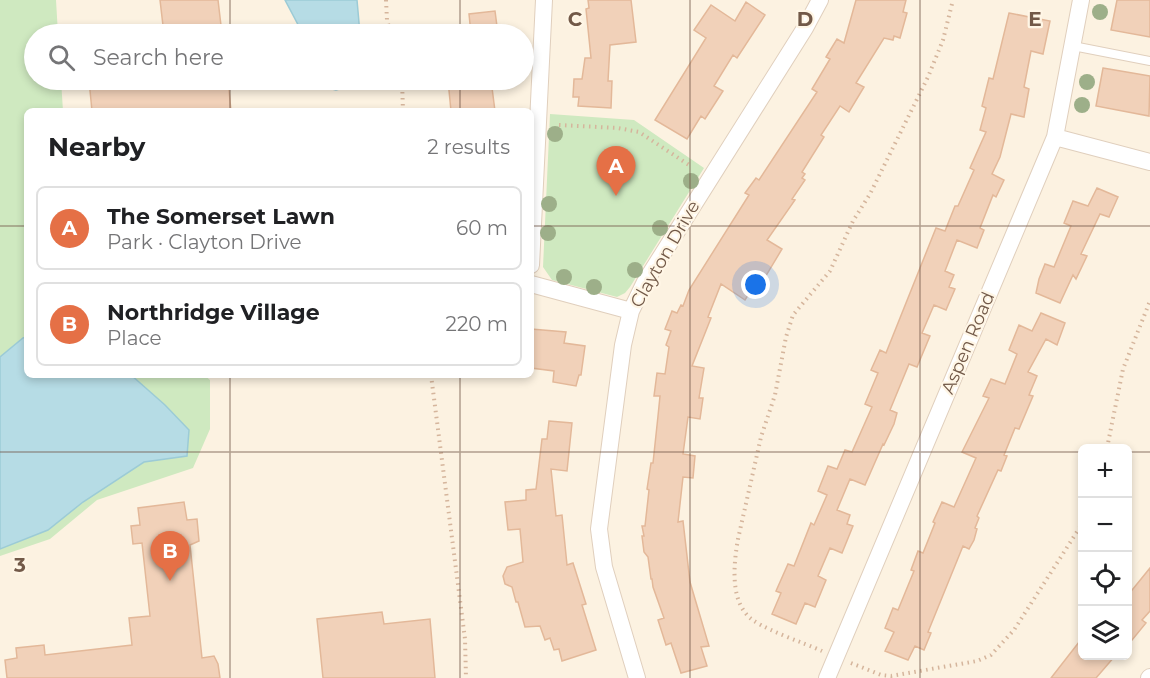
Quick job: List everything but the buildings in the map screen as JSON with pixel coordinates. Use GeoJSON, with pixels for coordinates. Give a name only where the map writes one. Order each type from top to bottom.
{"type":"FeatureCollection","features":[{"type":"Feature","properties":{"kind":"street"},"geometry":{"type":"LineString","coordinates":[[534,204],[544,0]]}},
{"type":"Feature","properties":{"kind":"street","name":"Clayton Drive"},"geometry":{"type":"LineString","coordinates":[[637,678],[604,567],[599,530],[623,345],[631,311],[645,282],[805,28],[820,0]]}},
{"type":"Feature","properties":{"kind":"street","name":"Aspen Road"},"geometry":{"type":"LineString","coordinates":[[827,678],[1055,137],[1081,0]]}},
{"type":"Feature","properties":{"kind":"street"},"geometry":{"type":"LineString","coordinates":[[1055,137],[1150,162]]}},
{"type":"Feature","properties":{"kind":"street"},"geometry":{"type":"LineString","coordinates":[[534,285],[631,311]]}},
{"type":"Feature","properties":{"kind":"lane"},"geometry":{"type":"LineString","coordinates":[[1073,46],[1150,61]]}},
{"type":"Feature","properties":{"kind":"path"},"geometry":{"type":"LineString","coordinates":[[386,0],[388,24]]}},
{"type":"Feature","properties":{"kind":"path"},"geometry":{"type":"LineString","coordinates":[[953,0],[943,40],[928,77],[870,194],[853,221],[830,271],[793,315],[738,539],[735,588],[743,610],[752,620],[881,675],[891,676],[985,659],[998,649],[1014,630],[1078,532]]}},
{"type":"Feature","properties":{"kind":"path"},"geometry":{"type":"LineString","coordinates":[[402,90],[403,108]]}},
{"type":"Feature","properties":{"kind":"path"},"geometry":{"type":"LineString","coordinates":[[559,125],[618,128],[639,132],[692,167]]}},
{"type":"Feature","properties":{"kind":"path"},"geometry":{"type":"LineString","coordinates":[[1108,444],[1123,369],[1150,301]]}},
{"type":"Feature","properties":{"kind":"path"},"geometry":{"type":"LineString","coordinates":[[431,378],[465,639],[466,678]]}},
{"type":"Feature","properties":{"kind":"green space"},"geometry":{"type":"Polygon","coordinates":[[[0,0],[56,0],[57,24],[24,24],[24,90],[62,90],[63,108],[24,108],[24,378],[208,378],[210,380],[210,429],[193,468],[97,500],[50,539],[0,556],[0,0]]]}},
{"type":"Feature","properties":{"kind":"green space"},"geometry":{"type":"Polygon","coordinates":[[[550,114],[634,120],[704,168],[630,287],[617,297],[552,280],[543,267],[550,114]]]}},
{"type":"Feature","properties":{"kind":"water"},"geometry":{"type":"Polygon","coordinates":[[[285,0],[357,0],[359,24],[298,24],[285,0]]]}},
{"type":"Feature","properties":{"kind":"water"},"geometry":{"type":"Polygon","coordinates":[[[23,338],[24,378],[134,378],[189,430],[187,456],[144,462],[83,502],[48,530],[0,549],[0,357],[23,338]]]}},
{"type":"Feature","properties":{"kind":"place","name":"The Somerset Lawn"},"geometry":{"type":"Point","coordinates":[616,196]}},
{"type":"Feature","properties":{"kind":"place","name":"Northridge Village"},"geometry":{"type":"Point","coordinates":[170,581]}}]}
